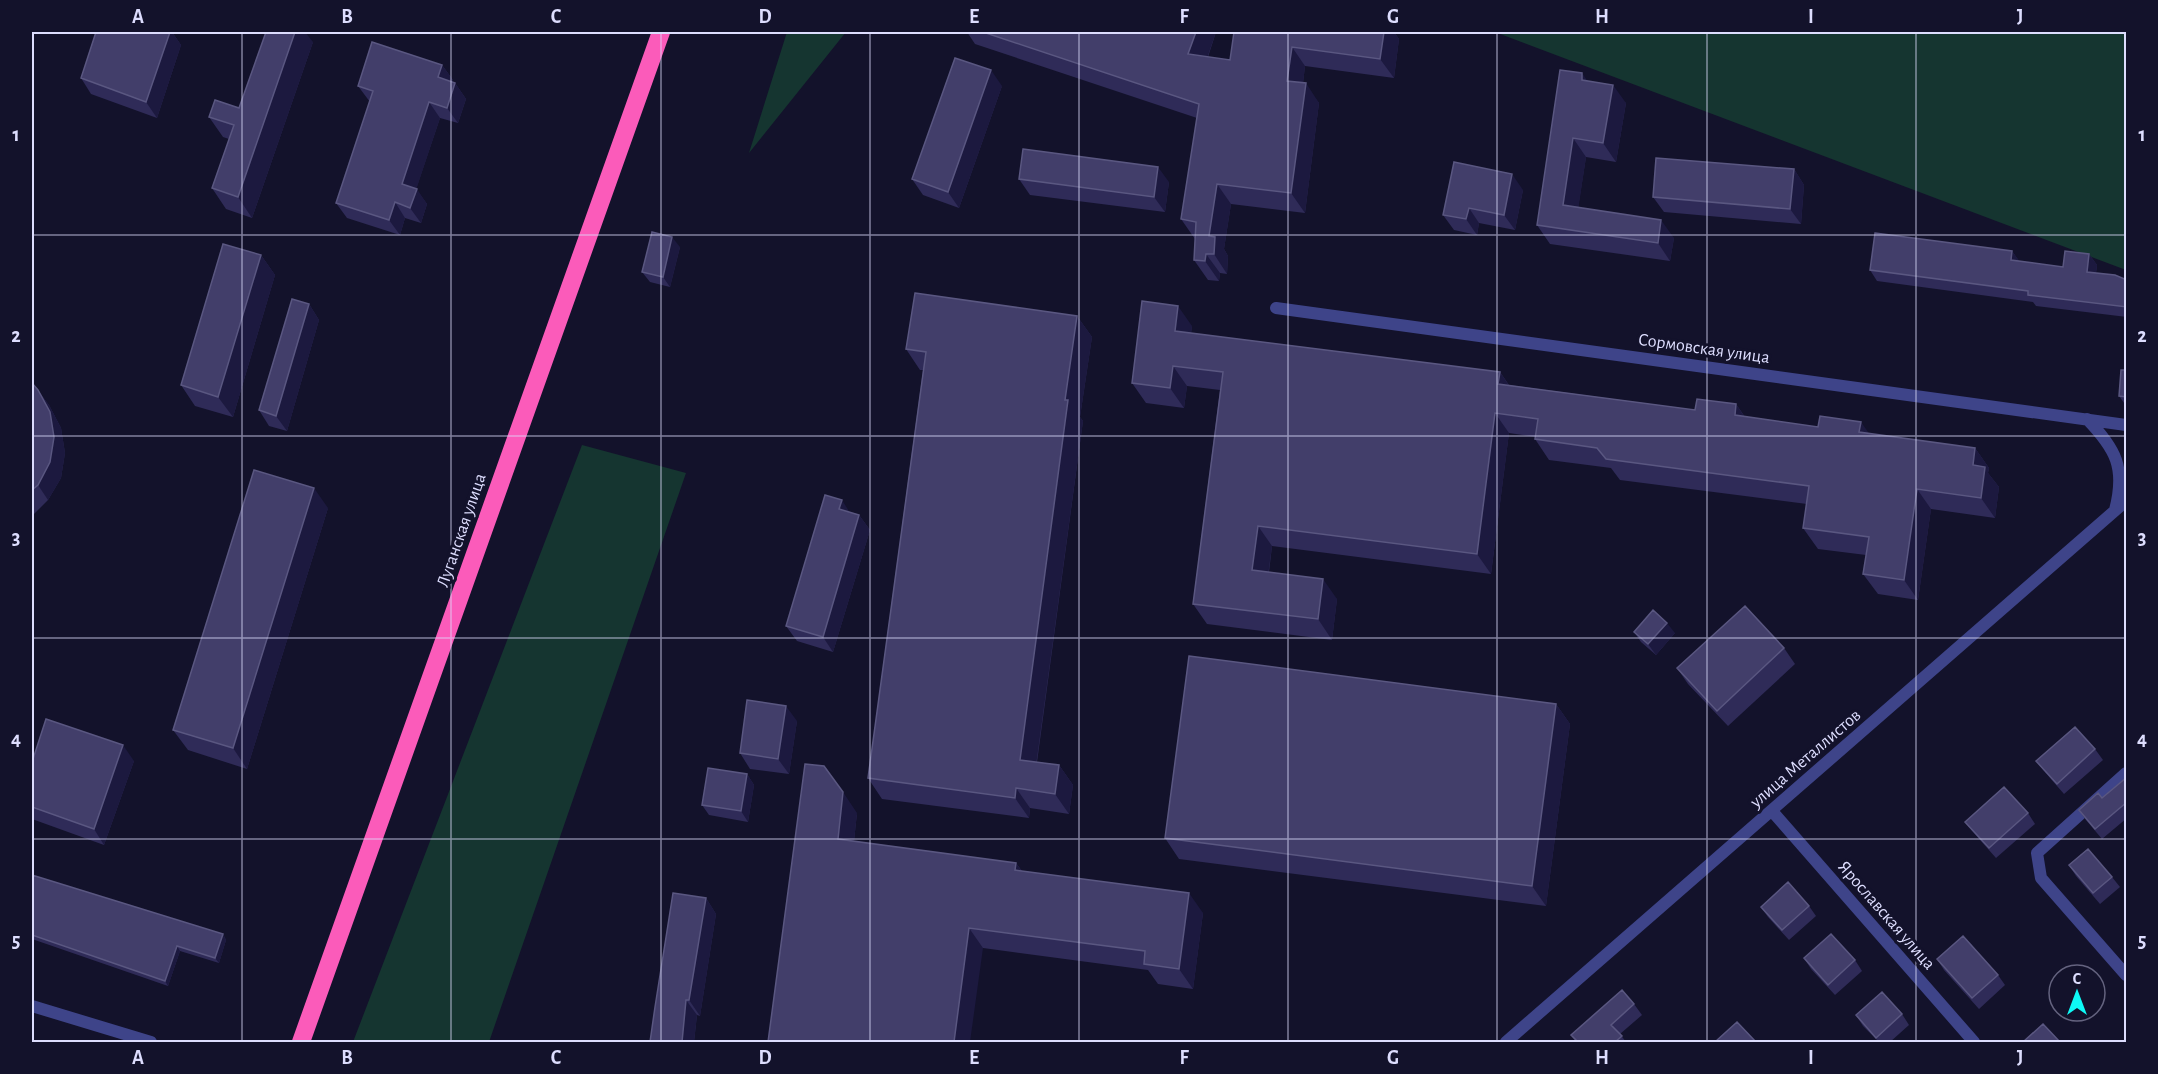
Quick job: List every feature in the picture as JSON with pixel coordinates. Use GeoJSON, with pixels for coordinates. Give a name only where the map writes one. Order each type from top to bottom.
{"type":"FeatureCollection","features":[{"type":"Feature","properties":{"kind":"highway","name":"Луганская улица"},"geometry":{"type":"LineString","coordinates":[[302,1042],[660,32]]}},
{"type":"Feature","properties":{"kind":"street","name":"Сормовская улица"},"geometry":{"type":"LineString","coordinates":[[1276,308],[2127,425]]}},
{"type":"Feature","properties":{"kind":"street"},"geometry":{"type":"LineString","coordinates":[[2087,419],[2105,438],[2116,458],[2121,478],[2115,510]]}},
{"type":"Feature","properties":{"kind":"street","name":"улица Металлистов"},"geometry":{"type":"LineString","coordinates":[[1506,1042],[2127,501]]}},
{"type":"Feature","properties":{"kind":"street"},"geometry":{"type":"LineString","coordinates":[[2127,773],[2037,853],[2041,878],[2127,975]]}},
{"type":"Feature","properties":{"kind":"street","name":"Ярославская улица"},"geometry":{"type":"LineString","coordinates":[[1772,811],[1974,1042]]}},
{"type":"Feature","properties":{"kind":"street"},"geometry":{"type":"LineString","coordinates":[[32,1006],[150,1042]]}},
{"type":"Feature","properties":{"kind":"green space"},"geometry":{"type":"Polygon","coordinates":[[[787,32],[846,32],[749,153],[787,32]]]}},
{"type":"Feature","properties":{"kind":"green space"},"geometry":{"type":"Polygon","coordinates":[[[1495,32],[2126,32],[2126,270],[1495,32]]]}},
{"type":"Feature","properties":{"kind":"green space"},"geometry":{"type":"Polygon","coordinates":[[[582,445],[686,473],[489,1042],[353,1042],[582,445]]]}},
{"type":"Feature","properties":{"kind":"building"},"geometry":{"type":"Polygon","coordinates":[[[96,32],[170,32],[146,102],[81,78],[96,32]]]}},
{"type":"Feature","properties":{"kind":"building"},"geometry":{"type":"Polygon","coordinates":[[[266,32],[295,32],[238,197],[212,188],[234,125],[209,117],[215,100],[239,108],[266,32]]]}},
{"type":"Feature","properties":{"kind":"building"},"geometry":{"type":"Polygon","coordinates":[[[983,32],[1196,32],[1188,54],[1230,60],[1234,32],[1384,32],[1380,59],[1292,47],[1287,81],[1306,83],[1291,193],[1217,184],[1209,236],[1215,237],[1214,254],[1206,254],[1205,261],[1194,260],[1196,222],[1181,219],[1199,104],[983,32]]]}},
{"type":"Feature","properties":{"kind":"building"},"geometry":{"type":"Polygon","coordinates":[[[372,42],[442,65],[438,77],[455,83],[447,108],[429,102],[402,184],[417,189],[410,208],[395,202],[389,220],[336,203],[373,91],[358,86],[372,42]]]}},
{"type":"Feature","properties":{"kind":"building"},"geometry":{"type":"Polygon","coordinates":[[[955,58],[991,70],[948,192],[912,179],[955,58]]]}},
{"type":"Feature","properties":{"kind":"building"},"geometry":{"type":"Polygon","coordinates":[[[1560,70],[1582,73],[1582,80],[1613,85],[1603,143],[1573,138],[1563,205],[1661,220],[1658,243],[1537,225],[1560,70]]]}},
{"type":"Feature","properties":{"kind":"building"},"geometry":{"type":"Polygon","coordinates":[[[1023,149],[1158,167],[1154,197],[1019,179],[1023,149]]]}},
{"type":"Feature","properties":{"kind":"building"},"geometry":{"type":"Polygon","coordinates":[[[1656,158],[1794,169],[1790,209],[1653,197],[1656,158]]]}},
{"type":"Feature","properties":{"kind":"building"},"geometry":{"type":"Polygon","coordinates":[[[1454,162],[1512,174],[1504,215],[1469,208],[1466,219],[1443,215],[1454,162]]]}},
{"type":"Feature","properties":{"kind":"building"},"geometry":{"type":"Polygon","coordinates":[[[652,232],[672,237],[663,277],[642,272],[652,232]]]}},
{"type":"Feature","properties":{"kind":"building"},"geometry":{"type":"Polygon","coordinates":[[[1875,233],[2012,251],[2011,260],[2063,267],[2065,251],[2089,254],[2087,272],[2115,275],[2127,280],[2127,307],[2028,295],[2028,291],[1870,270],[1875,233]]]}},
{"type":"Feature","properties":{"kind":"building"},"geometry":{"type":"Polygon","coordinates":[[[223,244],[261,255],[218,397],[181,385],[223,244]]]}},
{"type":"Feature","properties":{"kind":"building"},"geometry":{"type":"Polygon","coordinates":[[[915,293],[1077,316],[1020,760],[1059,765],[1055,794],[1016,788],[1015,798],[868,778],[926,352],[906,349],[915,293]]]}},
{"type":"Feature","properties":{"kind":"building"},"geometry":{"type":"Polygon","coordinates":[[[292,299],[309,304],[276,416],[259,410],[292,299]]]}},
{"type":"Feature","properties":{"kind":"building"},"geometry":{"type":"Polygon","coordinates":[[[1142,301],[1178,306],[1175,331],[1500,372],[1498,384],[1695,410],[1697,399],[1736,404],[1735,415],[1818,427],[1820,416],[1861,422],[1859,432],[1975,448],[1973,465],[1985,467],[1981,498],[1917,489],[1904,580],[1863,574],[1869,537],[1803,528],[1809,486],[1606,459],[1597,448],[1535,439],[1538,419],[1495,413],[1477,554],[1258,526],[1252,570],[1323,579],[1318,619],[1193,604],[1223,372],[1173,366],[1170,388],[1132,383],[1142,301]]]}},
{"type":"Feature","properties":{"kind":"building"},"geometry":{"type":"Polygon","coordinates":[[[2121,370],[2127,370],[2127,397],[2119,396],[2121,370]]]}},
{"type":"Feature","properties":{"kind":"building"},"geometry":{"type":"Polygon","coordinates":[[[32,383],[50,412],[54,437],[50,462],[38,485],[32,490],[32,383]]]}},
{"type":"Feature","properties":{"kind":"building"},"geometry":{"type":"Polygon","coordinates":[[[254,470],[314,488],[233,748],[173,730],[254,470]]]}},
{"type":"Feature","properties":{"kind":"building"},"geometry":{"type":"Polygon","coordinates":[[[825,495],[842,500],[839,509],[859,515],[823,637],[786,626],[825,495]]]}},
{"type":"Feature","properties":{"kind":"building"},"geometry":{"type":"Polygon","coordinates":[[[1745,606],[1784,648],[1717,711],[1677,668],[1745,606]]]}},
{"type":"Feature","properties":{"kind":"building"},"geometry":{"type":"Polygon","coordinates":[[[1653,610],[1667,623],[1648,644],[1634,632],[1653,610]]]}},
{"type":"Feature","properties":{"kind":"building"},"geometry":{"type":"Polygon","coordinates":[[[1189,656],[1556,704],[1532,886],[1165,838],[1189,656]]]}},
{"type":"Feature","properties":{"kind":"building"},"geometry":{"type":"Polygon","coordinates":[[[747,700],[786,706],[778,759],[740,753],[747,700]]]}},
{"type":"Feature","properties":{"kind":"building"},"geometry":{"type":"Polygon","coordinates":[[[46,719],[123,745],[94,829],[32,807],[32,762],[46,719]]]}},
{"type":"Feature","properties":{"kind":"building"},"geometry":{"type":"Polygon","coordinates":[[[2075,727],[2095,749],[2057,784],[2036,761],[2075,727]]]}},
{"type":"Feature","properties":{"kind":"building"},"geometry":{"type":"Polygon","coordinates":[[[805,764],[824,766],[843,792],[838,839],[1016,863],[1015,870],[1189,893],[1179,969],[1144,964],[1145,951],[969,928],[954,1042],[768,1042],[805,764]]]}},
{"type":"Feature","properties":{"kind":"building"},"geometry":{"type":"Polygon","coordinates":[[[708,768],[747,774],[741,811],[702,805],[708,768]]]}},
{"type":"Feature","properties":{"kind":"building"},"geometry":{"type":"Polygon","coordinates":[[[2127,777],[2127,802],[2095,829],[2079,810],[2098,793],[2102,798],[2127,777]]]}},
{"type":"Feature","properties":{"kind":"building"},"geometry":{"type":"Polygon","coordinates":[[[2004,787],[2028,813],[1989,848],[1965,822],[2004,787]]]}},
{"type":"Feature","properties":{"kind":"building"},"geometry":{"type":"Polygon","coordinates":[[[2088,849],[2112,877],[2093,893],[2069,865],[2088,849]]]}},
{"type":"Feature","properties":{"kind":"building"},"geometry":{"type":"Polygon","coordinates":[[[32,875],[223,934],[215,958],[177,946],[165,981],[32,935],[32,875]]]}},
{"type":"Feature","properties":{"kind":"building"},"geometry":{"type":"Polygon","coordinates":[[[1788,882],[1809,906],[1782,930],[1761,907],[1788,882]]]}},
{"type":"Feature","properties":{"kind":"building"},"geometry":{"type":"Polygon","coordinates":[[[673,893],[706,898],[689,1000],[686,1000],[682,1042],[650,1042],[655,1007],[673,893]]]}},
{"type":"Feature","properties":{"kind":"building"},"geometry":{"type":"Polygon","coordinates":[[[1831,934],[1855,960],[1828,985],[1804,958],[1831,934]]]}},
{"type":"Feature","properties":{"kind":"building"},"geometry":{"type":"Polygon","coordinates":[[[1963,936],[1998,975],[1972,998],[1937,959],[1963,936]]]}},
{"type":"Feature","properties":{"kind":"building"},"geometry":{"type":"Polygon","coordinates":[[[1622,990],[1634,1004],[1611,1025],[1622,1036],[1615,1042],[1578,1042],[1571,1035],[1622,990]]]}},
{"type":"Feature","properties":{"kind":"building"},"geometry":{"type":"Polygon","coordinates":[[[1882,992],[1902,1014],[1876,1038],[1856,1015],[1882,992]]]}},
{"type":"Feature","properties":{"kind":"building"},"geometry":{"type":"Polygon","coordinates":[[[1737,1022],[1756,1042],[1715,1042],[1737,1022]]]}},
{"type":"Feature","properties":{"kind":"building"},"geometry":{"type":"Polygon","coordinates":[[[2043,1024],[2060,1042],[2023,1042],[2043,1024]]]}}]}
